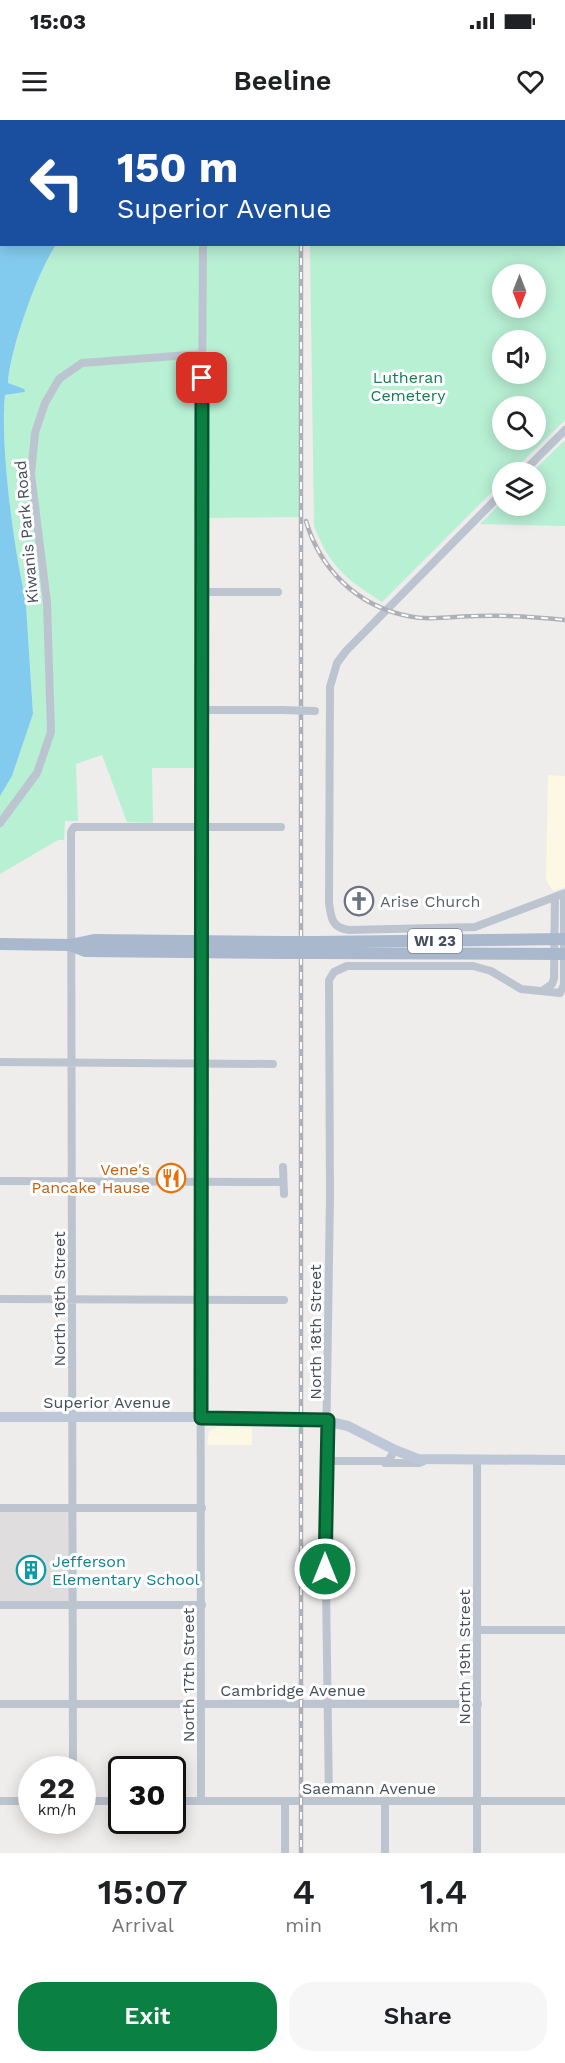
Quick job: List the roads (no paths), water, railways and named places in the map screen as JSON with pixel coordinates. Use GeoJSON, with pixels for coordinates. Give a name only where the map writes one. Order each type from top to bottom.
{"type":"FeatureCollection","features":[{"type":"Feature","properties":{"kind":"main road","name":"WI 23"},"geometry":{"type":"LineString","coordinates":[[315,948],[561,939]]}},
{"type":"Feature","properties":{"kind":"main road","name":"WI 23"},"geometry":{"type":"LineString","coordinates":[[0,944],[70,945],[85,951],[201,947],[561,954]]}},
{"type":"Feature","properties":{"kind":"street","name":"North 17th Street"},"geometry":{"type":"LineString","coordinates":[[201,1801],[200,710],[203,249]]}},
{"type":"Feature","properties":{"kind":"street","name":"Kiwanis Park Road"},"geometry":{"type":"LineString","coordinates":[[0,823],[37,773],[51,732],[47,602],[31,474],[34,440],[45,403],[59,379],[82,363],[202,354]]}},
{"type":"Feature","properties":{"kind":"street"},"geometry":{"type":"LineString","coordinates":[[533,462],[565,430]]}},
{"type":"Feature","properties":{"kind":"street"},"geometry":{"type":"LineString","coordinates":[[492,503],[386,609],[337,663],[330,687],[328,711],[331,920],[337,927],[349,930],[464,929],[486,924],[565,893],[561,939],[563,990],[558,993],[542,991]]}},
{"type":"Feature","properties":{"kind":"street"},"geometry":{"type":"LineString","coordinates":[[201,592],[278,592]]}},
{"type":"Feature","properties":{"kind":"street"},"geometry":{"type":"LineString","coordinates":[[200,710],[328,711]]}},
{"type":"Feature","properties":{"kind":"street"},"geometry":{"type":"LineString","coordinates":[[200,828],[281,827]]}},
{"type":"Feature","properties":{"kind":"street","name":"North 16th Street"},"geometry":{"type":"LineString","coordinates":[[74,1756],[70,945],[72,829],[200,828]]}},
{"type":"Feature","properties":{"kind":"street"},"geometry":{"type":"LineString","coordinates":[[555,897],[561,939]]}},
{"type":"Feature","properties":{"kind":"street"},"geometry":{"type":"LineString","coordinates":[[542,991],[553,981],[561,954]]}},
{"type":"Feature","properties":{"kind":"street","name":"North 18th Street"},"geometry":{"type":"LineString","coordinates":[[329,1801],[325,1569],[327,1461],[322,1419],[330,1197],[328,988],[334,972],[347,966],[473,966],[491,971],[517,987],[542,991]]}},
{"type":"Feature","properties":{"kind":"street"},"geometry":{"type":"LineString","coordinates":[[0,1062],[273,1064]]}},
{"type":"Feature","properties":{"kind":"street"},"geometry":{"type":"LineString","coordinates":[[283,1167],[284,1194]]}},
{"type":"Feature","properties":{"kind":"street"},"geometry":{"type":"LineString","coordinates":[[0,1181],[284,1182]]}},
{"type":"Feature","properties":{"kind":"street"},"geometry":{"type":"LineString","coordinates":[[0,1299],[284,1300]]}},
{"type":"Feature","properties":{"kind":"street","name":"Superior Avenue"},"geometry":{"type":"LineString","coordinates":[[0,1417],[322,1419],[352,1427],[395,1450],[426,1459],[565,1460]]}},
{"type":"Feature","properties":{"kind":"street"},"geometry":{"type":"LineString","coordinates":[[375,1462],[390,1461],[395,1450]]}},
{"type":"Feature","properties":{"kind":"street"},"geometry":{"type":"LineString","coordinates":[[327,1461],[419,1463],[426,1459]]}},
{"type":"Feature","properties":{"kind":"street","name":"North 19th Street"},"geometry":{"type":"LineString","coordinates":[[477,1460],[477,1853]]}},
{"type":"Feature","properties":{"kind":"street"},"geometry":{"type":"LineString","coordinates":[[0,1509],[202,1508]]}},
{"type":"Feature","properties":{"kind":"street"},"geometry":{"type":"LineString","coordinates":[[0,1605],[202,1605]]}},
{"type":"Feature","properties":{"kind":"street"},"geometry":{"type":"LineString","coordinates":[[478,1630],[565,1630]]}},
{"type":"Feature","properties":{"kind":"street","name":"Cambridge Avenue"},"geometry":{"type":"LineString","coordinates":[[0,1704],[478,1704]]}},
{"type":"Feature","properties":{"kind":"street"},"geometry":{"type":"LineString","coordinates":[[0,1801],[18,1801]]}},
{"type":"Feature","properties":{"kind":"street","name":"Saemann Avenue"},"geometry":{"type":"LineString","coordinates":[[186,1801],[565,1801]]}},
{"type":"Feature","properties":{"kind":"street"},"geometry":{"type":"LineString","coordinates":[[285,1801],[285,1853]]}},
{"type":"Feature","properties":{"kind":"street"},"geometry":{"type":"LineString","coordinates":[[385,1802],[385,1853]]}},
{"type":"Feature","properties":{"kind":"water"},"geometry":{"type":"Polygon","coordinates":[[[0,246],[55,246],[33,291],[13,352],[8,383],[24,389],[25,392],[5,395],[4,439],[12,521],[24,592],[32,598],[26,605],[33,714],[12,776],[0,796],[0,246]]]}},
{"type":"Feature","properties":{"kind":"railway"},"geometry":{"type":"LineString","coordinates":[[301,246],[301,1853]]}},
{"type":"Feature","properties":{"kind":"railway"},"geometry":{"type":"LineString","coordinates":[[306,521],[321,555],[343,583],[373,604],[390,611],[425,618],[499,616],[565,620]]}},
{"type":"Feature","properties":{"kind":"place","name":"Arise Church"},"geometry":{"type":"Point","coordinates":[359,901]}},
{"type":"Feature","properties":{"kind":"place","name":"Vene's Pancake Hause"},"geometry":{"type":"Point","coordinates":[171,1178]}},
{"type":"Feature","properties":{"kind":"place","name":"Jefferson Elementary School"},"geometry":{"type":"Point","coordinates":[31,1570]}},
{"type":"Feature","properties":{"kind":"park label","name":"Lutheran Cemetery"},"geometry":{"type":"Point","coordinates":[408,386]}}]}
